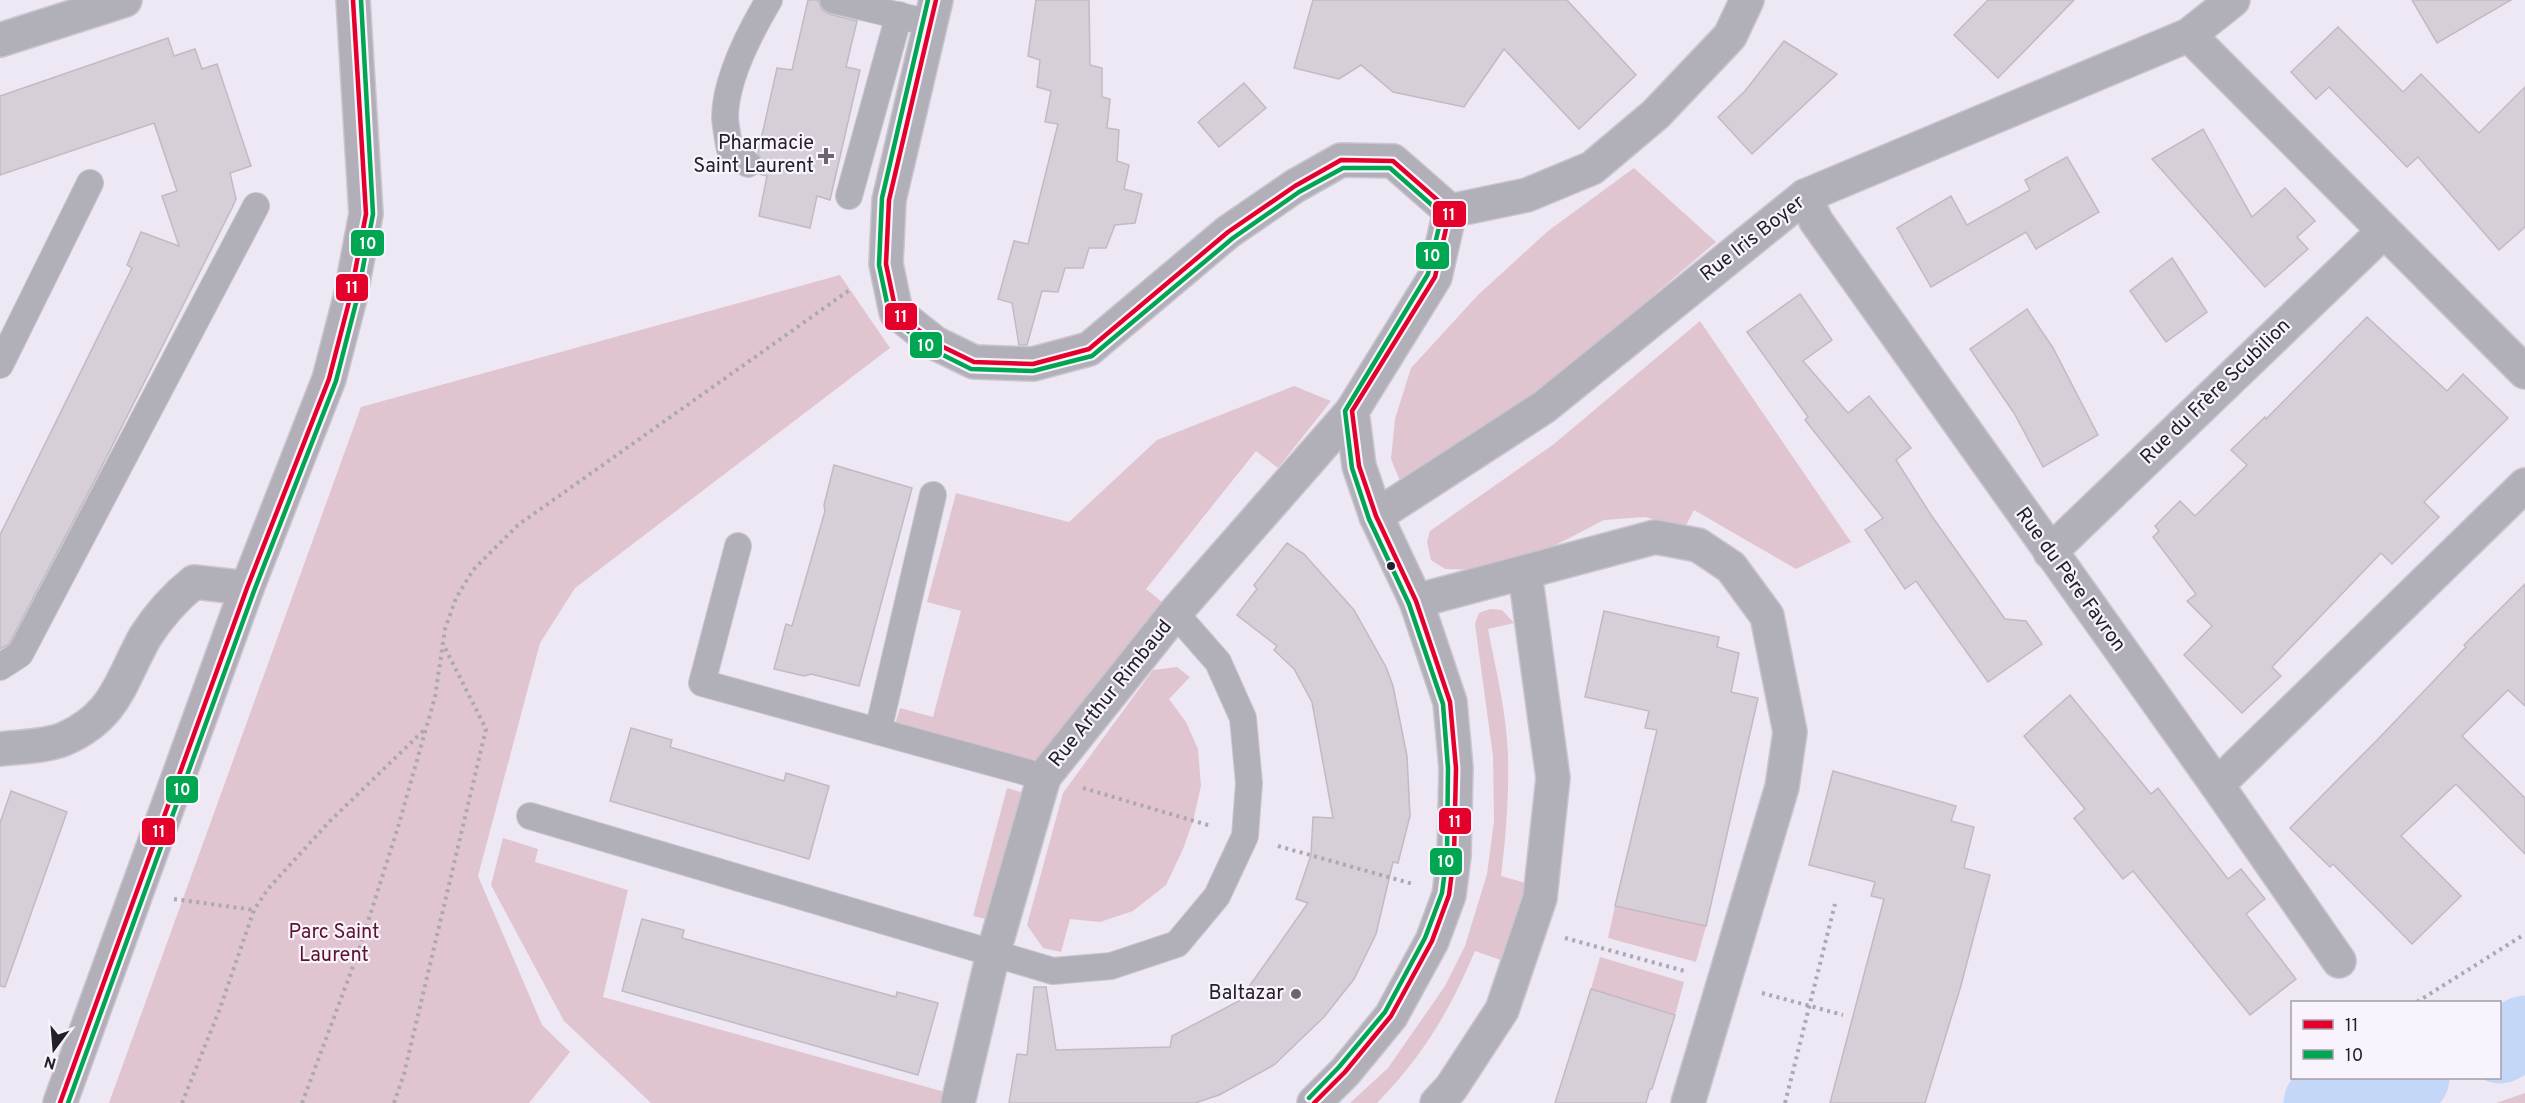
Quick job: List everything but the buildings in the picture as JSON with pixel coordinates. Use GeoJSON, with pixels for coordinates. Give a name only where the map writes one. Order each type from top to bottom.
{"type":"FeatureCollection","features":[{"type":"Feature","properties":{"kind":"main road"},"geometry":{"type":"LineString","coordinates":[[60,1103],[247,588],[329,379],[350,298],[366,214],[353,0]]}},
{"type":"Feature","properties":{"kind":"street"},"geometry":{"type":"LineString","coordinates":[[0,40],[125,0]]}},
{"type":"Feature","properties":{"kind":"street"},"geometry":{"type":"LineString","coordinates":[[934,12],[889,200],[886,264],[896,312],[935,343],[974,362],[1033,364],[1089,349],[1228,232],[1294,186],[1341,160],[1394,161],[1450,211],[1527,195],[1592,168],[1656,114],[1730,36],[1747,0]]}},
{"type":"Feature","properties":{"kind":"street","name":"Rue Iris Boyer"},"geometry":{"type":"LineString","coordinates":[[1376,516],[1544,407],[1805,196],[2189,35],[2233,0]]}},
{"type":"Feature","properties":{"kind":"street"},"geometry":{"type":"LineString","coordinates":[[2189,35],[2525,372]]}},
{"type":"Feature","properties":{"kind":"street","name":"Rue du Père Favron"},"geometry":{"type":"LineString","coordinates":[[1805,196],[1815,221],[2217,785],[2339,961]]}},
{"type":"Feature","properties":{"kind":"street","name":"Rue Arthur Rimbaud"},"geometry":{"type":"LineString","coordinates":[[958,1103],[993,954],[1044,777],[1175,613],[1352,411],[1435,277],[1450,211]]}},
{"type":"Feature","properties":{"kind":"street","name":"Rue du Frère Scubilion"},"geometry":{"type":"LineString","coordinates":[[2049,552],[2383,232]]}},
{"type":"Feature","properties":{"kind":"street"},"geometry":{"type":"LineString","coordinates":[[1314,1103],[1345,1072],[1391,1016],[1432,941],[1449,895],[1454,856],[1456,768],[1450,702],[1416,601],[1376,516],[1359,466],[1352,411]]}},
{"type":"Feature","properties":{"kind":"street"},"geometry":{"type":"LineString","coordinates":[[2217,785],[2525,485]]}},
{"type":"Feature","properties":{"kind":"street"},"geometry":{"type":"LineString","coordinates":[[1416,601],[1655,537],[1698,545],[1731,567],[1767,616],[1790,732],[1782,787],[1688,1103]]}},
{"type":"Feature","properties":{"kind":"street"},"geometry":{"type":"LineString","coordinates":[[1437,1103],[1451,1088],[1502,1010],[1540,898],[1553,778],[1525,573]]}},
{"type":"Feature","properties":{"kind":"street"},"geometry":{"type":"LineString","coordinates":[[0,749],[62,740],[91,725],[113,702],[146,637],[168,603],[194,582],[247,588]]}},
{"type":"Feature","properties":{"kind":"lane"},"geometry":{"type":"LineString","coordinates":[[748,164],[730,150],[725,118],[728,91],[752,30],[770,0]]}},
{"type":"Feature","properties":{"kind":"lane"},"geometry":{"type":"LineString","coordinates":[[833,0],[898,15],[934,12]]}},
{"type":"Feature","properties":{"kind":"lane"},"geometry":{"type":"LineString","coordinates":[[849,196],[898,15]]}},
{"type":"Feature","properties":{"kind":"lane"},"geometry":{"type":"LineString","coordinates":[[2,359],[90,183]]}},
{"type":"Feature","properties":{"kind":"lane"},"geometry":{"type":"LineString","coordinates":[[0,667],[20,654],[256,206]]}},
{"type":"Feature","properties":{"kind":"lane"},"geometry":{"type":"LineString","coordinates":[[878,731],[933,495]]}},
{"type":"Feature","properties":{"kind":"lane"},"geometry":{"type":"LineString","coordinates":[[738,546],[702,682],[1044,777]]}},
{"type":"Feature","properties":{"kind":"lane"},"geometry":{"type":"LineString","coordinates":[[530,816],[1053,971],[1111,966],[1177,944],[1217,896],[1245,836],[1249,783],[1243,718],[1218,662],[1175,613]]}},
{"type":"Feature","properties":{"kind":"path"},"geometry":{"type":"LineString","coordinates":[[302,1103],[358,953],[427,728],[435,698],[445,629],[456,598],[473,570],[518,525],[886,264]]}},
{"type":"Feature","properties":{"kind":"path"},"geometry":{"type":"LineString","coordinates":[[394,1103],[404,1074],[451,884],[486,729],[443,645]]}},
{"type":"Feature","properties":{"kind":"path"},"geometry":{"type":"LineString","coordinates":[[182,1103],[219,1011],[254,910],[267,889],[328,823],[427,728]]}},
{"type":"Feature","properties":{"kind":"path"},"geometry":{"type":"LineString","coordinates":[[1044,777],[1449,895]]}},
{"type":"Feature","properties":{"kind":"path"},"geometry":{"type":"LineString","coordinates":[[136,893],[254,910]]}},
{"type":"Feature","properties":{"kind":"path"},"geometry":{"type":"LineString","coordinates":[[1785,1103],[1835,904]]}},
{"type":"Feature","properties":{"kind":"path"},"geometry":{"type":"LineString","coordinates":[[1530,929],[1843,1015]]}},
{"type":"Feature","properties":{"kind":"path"},"geometry":{"type":"LineString","coordinates":[[2419,1001],[2525,934]]}},
{"type":"Feature","properties":{"kind":"green space"},"geometry":{"type":"Polygon","coordinates":[[[1634,168],[1716,242],[1540,392],[1400,481],[1391,459],[1395,419],[1411,368],[1478,295],[1548,231],[1634,168]]]}},
{"type":"Feature","properties":{"kind":"green space","name":"Parc Saint Laurent"},"geometry":{"type":"Polygon","coordinates":[[[840,275],[890,348],[575,588],[540,643],[478,876],[542,1025],[570,1052],[529,1103],[109,1103],[361,407],[840,275]]]}},
{"type":"Feature","properties":{"kind":"green space"},"geometry":{"type":"Polygon","coordinates":[[[1700,321],[1851,542],[1796,569],[1694,510],[1685,527],[1645,517],[1604,520],[1529,559],[1481,570],[1445,569],[1431,560],[1427,542],[1430,531],[1554,444],[1700,321]]]}},
{"type":"Feature","properties":{"kind":"green space"},"geometry":{"type":"Polygon","coordinates":[[[1294,386],[1331,401],[1278,468],[1256,451],[1146,589],[1167,606],[1048,757],[1032,763],[894,727],[900,708],[933,717],[961,611],[927,602],[956,493],[1069,522],[1157,440],[1294,386]]]}},
{"type":"Feature","properties":{"kind":"green space"},"geometry":{"type":"Polygon","coordinates":[[[1490,609],[1502,610],[1514,623],[1488,629],[1501,693],[1507,741],[1508,802],[1501,876],[1530,884],[1509,963],[1475,951],[1445,1014],[1408,1068],[1377,1103],[1350,1103],[1388,1068],[1445,986],[1465,946],[1487,874],[1494,821],[1493,756],[1475,624],[1479,613],[1490,609]]]}},
{"type":"Feature","properties":{"kind":"green space"},"geometry":{"type":"Polygon","coordinates":[[[1177,667],[1190,677],[1169,699],[1186,722],[1198,749],[1201,786],[1193,821],[1166,885],[1133,911],[1100,922],[1070,919],[1061,952],[1043,948],[1027,925],[1063,793],[1153,670],[1177,667]]]}},
{"type":"Feature","properties":{"kind":"green space"},"geometry":{"type":"Polygon","coordinates":[[[1007,788],[1024,793],[990,920],[973,916],[1007,788]]]}},
{"type":"Feature","properties":{"kind":"green space"},"geometry":{"type":"Polygon","coordinates":[[[503,838],[538,849],[535,862],[628,890],[603,997],[945,1092],[941,1103],[651,1103],[564,1021],[491,885],[503,838]]]}},
{"type":"Feature","properties":{"kind":"green space"},"geometry":{"type":"Polygon","coordinates":[[[1615,906],[1706,926],[1696,962],[1608,938],[1615,906]]]}},
{"type":"Feature","properties":{"kind":"green space"},"geometry":{"type":"Polygon","coordinates":[[[1600,957],[1684,982],[1675,1015],[1591,989],[1600,957]]]}},
{"type":"Feature","properties":{"kind":"green space"},"geometry":{"type":"Polygon","coordinates":[[[2525,1093],[2525,1103],[2496,1103],[2525,1093]]]}},
{"type":"Feature","properties":{"kind":"waterway"},"geometry":{"type":"LineString","coordinates":[[2501,1045],[2525,1033]]}},
{"type":"Feature","properties":{"kind":"waterway"},"geometry":{"type":"LineString","coordinates":[[2321,1103],[2408,1079]]}},
{"type":"Feature","properties":{"kind":"transit line","name":"11"},"geometry":{"type":"LineString","coordinates":[[60,1103],[247,588],[329,379],[350,298],[366,214],[353,0]]}},
{"type":"Feature","properties":{"kind":"transit line","name":"10"},"geometry":{"type":"LineString","coordinates":[[68,1103],[254,591],[336,381],[357,299],[373,214],[361,0]]}},
{"type":"Feature","properties":{"kind":"transit line","name":"10"},"geometry":{"type":"LineString","coordinates":[[928,0],[882,198],[879,265],[890,317],[931,349],[971,369],[1033,371],[1092,356],[1233,238],[1299,192],[1343,168],[1390,168],[1442,214],[1428,274],[1345,411],[1352,468],[1369,519],[1409,604],[1443,704],[1448,768],[1447,855],[1442,893],[1425,938],[1385,1012],[1339,1067],[1309,1098]]}},
{"type":"Feature","properties":{"kind":"transit line","name":"11"},"geometry":{"type":"LineString","coordinates":[[936,0],[889,200],[886,264],[896,312],[935,343],[974,362],[1033,364],[1089,349],[1228,232],[1295,186],[1341,160],[1393,161],[1450,211],[1435,277],[1352,411],[1359,466],[1376,516],[1416,601],[1450,702],[1456,768],[1454,856],[1449,895],[1432,941],[1391,1016],[1345,1072],[1314,1103]]}},
{"type":"Feature","properties":{"kind":"place","name":"Pharmacie Saint Laurent"},"geometry":{"type":"Point","coordinates":[826,156]}},
{"type":"Feature","properties":{"kind":"place","name":"Baltazar"},"geometry":{"type":"Point","coordinates":[1296,994]}}]}
